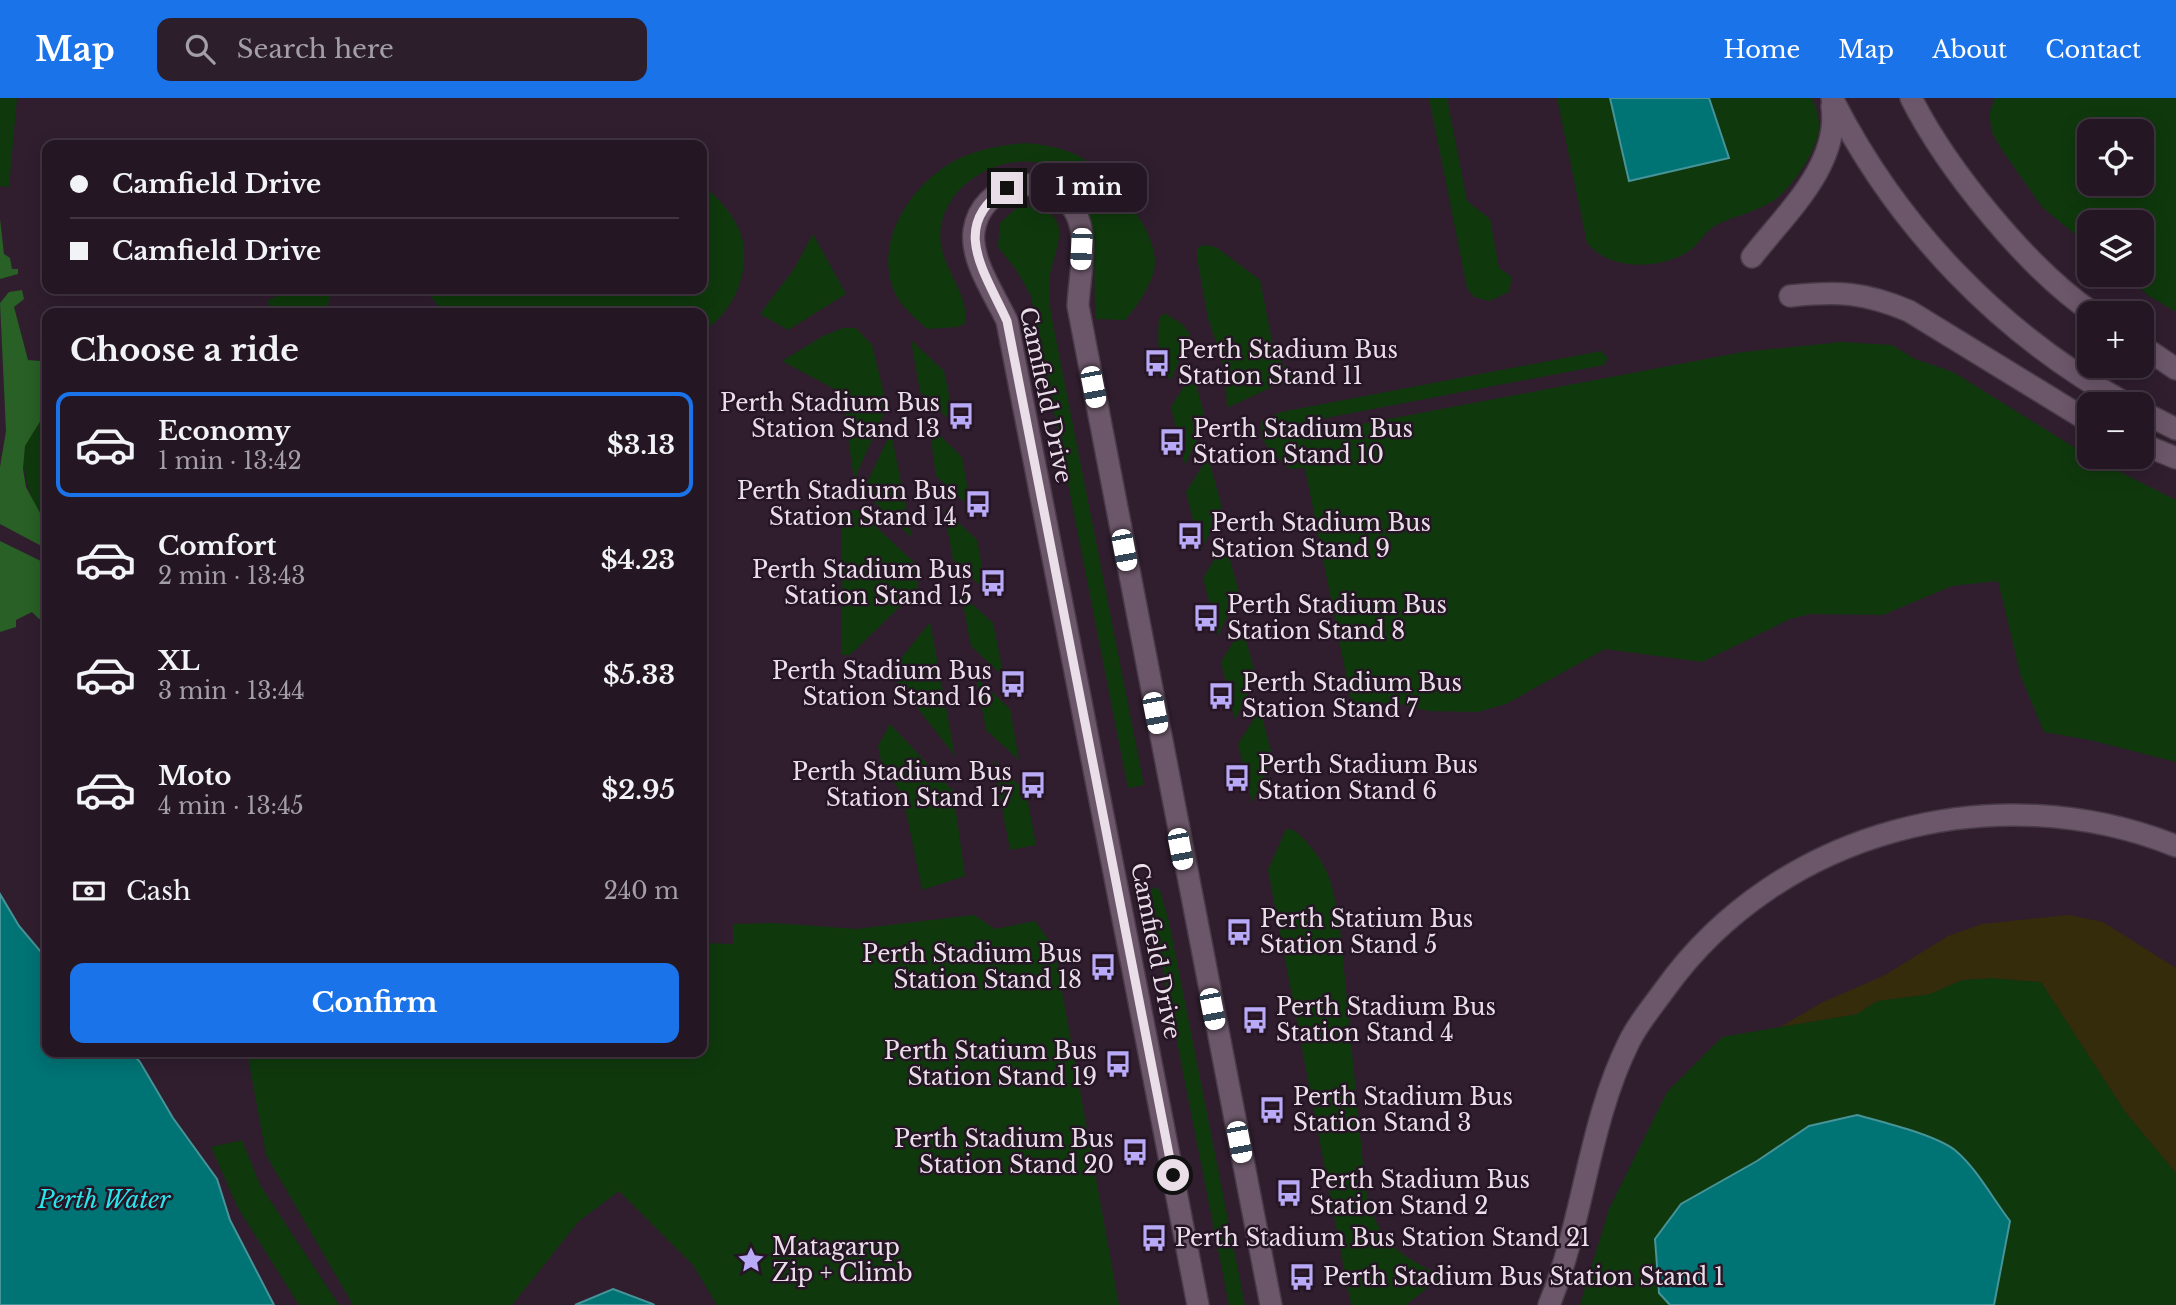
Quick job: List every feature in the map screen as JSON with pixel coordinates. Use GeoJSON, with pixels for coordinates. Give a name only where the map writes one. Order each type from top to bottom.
{"type":"FeatureCollection","features":[{"type":"Feature","properties":{"kind":"street"},"geometry":{"type":"LineString","coordinates":[[1752,257],[1807,187],[1825,158],[1834,120],[1832,98]]}},
{"type":"Feature","properties":{"kind":"street"},"geometry":{"type":"LineString","coordinates":[[1832,98],[1881,183],[1951,269],[2033,344],[2108,392]]}},
{"type":"Feature","properties":{"kind":"street"},"geometry":{"type":"LineString","coordinates":[[1911,98],[1945,155],[2014,240],[2080,301]]}},
{"type":"Feature","properties":{"kind":"street","name":"Camfield Drive"},"geometry":{"type":"LineString","coordinates":[[1198,1305],[1007,321],[975,252],[974,232],[985,206],[1007,188],[1026,184],[1046,187],[1063,196],[1075,211],[1082,230],[1078,306],[1271,1305]]}},
{"type":"Feature","properties":{"kind":"street"},"geometry":{"type":"LineString","coordinates":[[1790,296],[1850,292],[1889,302],[1909,311],[2077,414]]}},
{"type":"Feature","properties":{"kind":"street"},"geometry":{"type":"LineString","coordinates":[[2154,354],[2176,369]]}},
{"type":"Feature","properties":{"kind":"street"},"geometry":{"type":"LineString","coordinates":[[2154,418],[2176,429]]}},
{"type":"Feature","properties":{"kind":"street"},"geometry":{"type":"LineString","coordinates":[[2154,449],[2176,458]]}},
{"type":"Feature","properties":{"kind":"street"},"geometry":{"type":"LineString","coordinates":[[1549,1305],[1606,1099],[1629,1041],[1677,972],[1709,937],[1746,905],[1786,878],[1882,833],[1968,816],[2030,814],[2082,819],[2130,830],[2176,846]]}},
{"type":"Feature","properties":{"kind":"shaded area"},"geometry":{"type":"Polygon","coordinates":[[[0,98],[17,98],[9,187],[0,186],[0,98]]]}},
{"type":"Feature","properties":{"kind":"shaded area"},"geometry":{"type":"Polygon","coordinates":[[[1429,98],[1447,98],[1467,201],[1490,219],[1499,268],[1512,277],[1509,292],[1489,301],[1474,297],[1467,288],[1429,98]]]}},
{"type":"Feature","properties":{"kind":"shaded area"},"geometry":{"type":"Polygon","coordinates":[[[1557,98],[1812,98],[1819,130],[1800,171],[1780,196],[1760,208],[1718,224],[1691,250],[1674,259],[1634,265],[1608,258],[1587,243],[1557,98]]]}},
{"type":"Feature","properties":{"kind":"shaded area"},"geometry":{"type":"Polygon","coordinates":[[[1995,98],[2176,98],[2176,312],[2139,287],[2154,287],[2154,210],[2077,210],[2077,236],[2042,207],[1992,132],[1989,114],[1995,98]]]}},
{"type":"Feature","properties":{"kind":"shaded area"},"geometry":{"type":"Polygon","coordinates":[[[1027,143],[1054,147],[1079,156],[1119,191],[1143,225],[1151,242],[1155,259],[1153,274],[1145,292],[1125,320],[1096,319],[1093,236],[1087,205],[1081,192],[1065,174],[1046,164],[1024,161],[1002,165],[980,174],[962,187],[948,205],[941,226],[940,240],[962,298],[966,323],[957,327],[927,329],[901,303],[889,275],[888,256],[898,220],[920,188],[949,164],[987,149],[1027,143]]]}},
{"type":"Feature","properties":{"kind":"shaded area"},"geometry":{"type":"Polygon","coordinates":[[[707,189],[732,217],[743,242],[743,268],[736,293],[722,315],[707,328],[707,308],[441,308],[428,294],[707,294],[707,189]]]}},
{"type":"Feature","properties":{"kind":"shaded area"},"geometry":{"type":"Polygon","coordinates":[[[1033,206],[1054,217],[1058,225],[1058,244],[1049,280],[1050,309],[1144,785],[1128,788],[1031,296],[1017,271],[998,247],[1000,223],[1015,209],[1033,206]]]}},
{"type":"Feature","properties":{"kind":"shaded area"},"geometry":{"type":"Polygon","coordinates":[[[0,219],[4,254],[10,258],[12,269],[18,269],[18,274],[0,279],[0,219]]]}},
{"type":"Feature","properties":{"kind":"shaded area"},"geometry":{"type":"Polygon","coordinates":[[[813,234],[846,294],[788,330],[760,314],[794,269],[813,234]]]}},
{"type":"Feature","properties":{"kind":"shaded area"},"geometry":{"type":"Polygon","coordinates":[[[1202,245],[1216,247],[1260,280],[1273,346],[1283,364],[1300,383],[1276,385],[1227,408],[1225,371],[1208,318],[1197,258],[1197,249],[1202,245]]]}},
{"type":"Feature","properties":{"kind":"shaded area"},"geometry":{"type":"Polygon","coordinates":[[[22,290],[24,299],[14,307],[28,360],[41,361],[42,364],[42,418],[25,446],[23,469],[26,487],[42,517],[42,546],[0,524],[0,467],[6,431],[0,303],[9,292],[22,290]]]}},
{"type":"Feature","properties":{"kind":"shaded area"},"geometry":{"type":"Polygon","coordinates":[[[282,294],[331,294],[327,308],[269,308],[268,300],[282,294]]]}},
{"type":"Feature","properties":{"kind":"shaded area"},"geometry":{"type":"Polygon","coordinates":[[[1165,313],[1183,325],[1190,334],[1171,380],[1163,367],[1159,350],[1159,318],[1165,313]]]}},
{"type":"Feature","properties":{"kind":"shaded area"},"geometry":{"type":"Polygon","coordinates":[[[843,328],[856,328],[872,345],[887,406],[854,480],[842,393],[782,361],[823,336],[843,328]]]}},
{"type":"Feature","properties":{"kind":"shaded area"},"geometry":{"type":"Polygon","coordinates":[[[911,340],[944,371],[955,425],[920,392],[911,340]]]}},
{"type":"Feature","properties":{"kind":"shaded area"},"geometry":{"type":"Polygon","coordinates":[[[1841,342],[1892,345],[1915,359],[1953,372],[2077,449],[2077,469],[2114,469],[2176,500],[2176,762],[2090,740],[2044,732],[2021,677],[1998,581],[1952,586],[1883,615],[1810,614],[1790,619],[1702,662],[1605,649],[1506,704],[1478,712],[1429,711],[1395,703],[1356,704],[1351,700],[1305,468],[1290,469],[1274,454],[1264,442],[1262,421],[1281,412],[1601,351],[1608,358],[1604,365],[1289,425],[1299,436],[1743,352],[1841,342]]]}},
{"type":"Feature","properties":{"kind":"shaded area"},"geometry":{"type":"Polygon","coordinates":[[[1193,372],[1206,422],[1185,465],[1171,407],[1193,372]]]}},
{"type":"Feature","properties":{"kind":"shaded area"},"geometry":{"type":"Polygon","coordinates":[[[42,415],[42,518],[32,498],[24,467],[24,452],[35,423],[42,415]]]}},
{"type":"Feature","properties":{"kind":"shaded area"},"geometry":{"type":"Polygon","coordinates":[[[929,425],[962,457],[971,508],[936,476],[929,425]]]}},
{"type":"Feature","properties":{"kind":"shaded area"},"geometry":{"type":"Polygon","coordinates":[[[891,432],[912,538],[863,491],[891,432]]]}},
{"type":"Feature","properties":{"kind":"shaded area"},"geometry":{"type":"Polygon","coordinates":[[[1208,457],[1222,507],[1201,551],[1186,492],[1208,457]]]}},
{"type":"Feature","properties":{"kind":"shaded area"},"geometry":{"type":"Polygon","coordinates":[[[944,509],[977,540],[987,592],[953,560],[944,509]]]}},
{"type":"Feature","properties":{"kind":"shaded area"},"geometry":{"type":"Polygon","coordinates":[[[842,510],[858,510],[917,565],[918,589],[850,655],[841,655],[842,510]]]}},
{"type":"Feature","properties":{"kind":"shaded area"},"geometry":{"type":"Polygon","coordinates":[[[0,541],[42,562],[42,617],[39,619],[32,612],[16,620],[16,627],[0,632],[0,541]]]}},
{"type":"Feature","properties":{"kind":"shaded area"},"geometry":{"type":"Polygon","coordinates":[[[1225,542],[1239,592],[1218,636],[1203,578],[1225,542]]]}},
{"type":"Feature","properties":{"kind":"shaded area"},"geometry":{"type":"Polygon","coordinates":[[[961,594],[993,623],[1004,677],[971,646],[961,594]]]}},
{"type":"Feature","properties":{"kind":"shaded area"},"geometry":{"type":"Polygon","coordinates":[[[930,622],[955,756],[894,678],[895,666],[930,622]]]}},
{"type":"Feature","properties":{"kind":"shaded area"},"geometry":{"type":"Polygon","coordinates":[[[1242,627],[1256,676],[1235,720],[1221,662],[1242,627]]]}},
{"type":"Feature","properties":{"kind":"shaded area"},"geometry":{"type":"Polygon","coordinates":[[[976,677],[1010,709],[1019,760],[986,730],[976,677]]]}},
{"type":"Feature","properties":{"kind":"shaded area"},"geometry":{"type":"Polygon","coordinates":[[[1260,709],[1273,759],[1252,803],[1238,744],[1260,709]]]}},
{"type":"Feature","properties":{"kind":"shaded area"},"geometry":{"type":"Polygon","coordinates":[[[890,724],[953,791],[965,876],[922,890],[903,796],[882,765],[878,746],[890,724]]]}},
{"type":"Feature","properties":{"kind":"shaded area"},"geometry":{"type":"Polygon","coordinates":[[[993,760],[1026,792],[1036,845],[1010,850],[993,760]]]}},
{"type":"Feature","properties":{"kind":"shaded area"},"geometry":{"type":"Polygon","coordinates":[[[1286,829],[1293,830],[1315,852],[1329,878],[1335,897],[1369,1203],[1381,1231],[1400,1252],[1442,1276],[1406,1305],[1351,1305],[1268,870],[1286,829]]]}},
{"type":"Feature","properties":{"kind":"shaded area"},"geometry":{"type":"Polygon","coordinates":[[[1154,887],[1160,890],[1169,922],[1245,1305],[1229,1305],[1151,910],[1149,893],[1154,887]]]}},
{"type":"Feature","properties":{"kind":"shaded area"},"geometry":{"type":"Polygon","coordinates":[[[974,915],[995,929],[1035,921],[1054,947],[1119,1305],[717,1305],[693,1265],[619,1191],[579,1221],[512,1305],[353,1305],[266,1155],[248,1057],[707,1057],[707,943],[733,944],[733,924],[774,923],[856,929],[974,915]]]}},
{"type":"Feature","properties":{"kind":"shaded area"},"geometry":{"type":"Polygon","coordinates":[[[1991,978],[2041,982],[2126,1113],[2176,1173],[2176,1305],[1580,1305],[1609,1209],[1667,1092],[1722,1037],[1857,1014],[1877,1001],[1930,994],[1962,980],[1991,978]]]}},
{"type":"Feature","properties":{"kind":"shaded area"},"geometry":{"type":"Polygon","coordinates":[[[242,1140],[260,1185],[339,1305],[299,1305],[238,1208],[211,1147],[242,1140]]]}},
{"type":"Feature","properties":{"kind":"sand"},"geometry":{"type":"Polygon","coordinates":[[[2069,915],[2103,922],[2176,968],[2176,1173],[2126,1113],[2041,982],[1991,978],[1962,980],[1930,994],[1877,1001],[1857,1014],[1780,1027],[1823,1002],[1885,975],[1948,936],[1982,924],[2069,915]]]}},
{"type":"Feature","properties":{"kind":"water"},"geometry":{"type":"Polygon","coordinates":[[[1610,98],[1709,98],[1729,158],[1629,181],[1610,98]]]}},
{"type":"Feature","properties":{"kind":"water","name":"Perth Water"},"geometry":{"type":"Polygon","coordinates":[[[0,894],[19,926],[42,953],[42,1057],[136,1057],[173,1118],[217,1179],[230,1220],[274,1305],[0,1305],[0,894]]]}},
{"type":"Feature","properties":{"kind":"water"},"geometry":{"type":"Polygon","coordinates":[[[1857,1115],[1909,1130],[1947,1145],[1964,1158],[1984,1184],[2010,1221],[1994,1305],[1670,1305],[1659,1293],[1655,1239],[1681,1204],[1757,1161],[1809,1126],[1857,1115]]]}},
{"type":"Feature","properties":{"kind":"water"},"geometry":{"type":"Polygon","coordinates":[[[613,1289],[653,1304],[654,1305],[575,1305],[613,1289]]]}},
{"type":"Feature","properties":{"kind":"place","name":"Perth Stadium Bus Station Stand 11"},"geometry":{"type":"Point","coordinates":[1157,363]}},
{"type":"Feature","properties":{"kind":"place","name":"Perth Stadium Bus Station Stand 13"},"geometry":{"type":"Point","coordinates":[961,416]}},
{"type":"Feature","properties":{"kind":"place","name":"Perth Stadium Bus Station Stand 10"},"geometry":{"type":"Point","coordinates":[1172,442]}},
{"type":"Feature","properties":{"kind":"place","name":"Perth Stadium Bus Station Stand 14"},"geometry":{"type":"Point","coordinates":[978,504]}},
{"type":"Feature","properties":{"kind":"place","name":"Perth Stadium Bus Station Stand 9"},"geometry":{"type":"Point","coordinates":[1190,536]}},
{"type":"Feature","properties":{"kind":"place","name":"Perth Stadium Bus Station Stand 15"},"geometry":{"type":"Point","coordinates":[993,583]}},
{"type":"Feature","properties":{"kind":"place","name":"Perth Stadium Bus Station Stand 8"},"geometry":{"type":"Point","coordinates":[1206,618]}},
{"type":"Feature","properties":{"kind":"place","name":"Perth Stadium Bus Station Stand 16"},"geometry":{"type":"Point","coordinates":[1013,684]}},
{"type":"Feature","properties":{"kind":"place","name":"Perth Stadium Bus Station Stand 7"},"geometry":{"type":"Point","coordinates":[1221,696]}},
{"type":"Feature","properties":{"kind":"place","name":"Perth Stadium Bus Station Stand 6"},"geometry":{"type":"Point","coordinates":[1237,778]}},
{"type":"Feature","properties":{"kind":"place","name":"Perth Stadium Bus Station Stand 17"},"geometry":{"type":"Point","coordinates":[1033,785]}},
{"type":"Feature","properties":{"kind":"place","name":"Perth Statium Bus Station Stand 5"},"geometry":{"type":"Point","coordinates":[1239,932]}},
{"type":"Feature","properties":{"kind":"place","name":"Perth Stadium Bus Station Stand 18"},"geometry":{"type":"Point","coordinates":[1103,967]}},
{"type":"Feature","properties":{"kind":"place","name":"Perth Stadium Bus Station Stand 4"},"geometry":{"type":"Point","coordinates":[1255,1020]}},
{"type":"Feature","properties":{"kind":"place","name":"Perth Statium Bus Station Stand 19"},"geometry":{"type":"Point","coordinates":[1118,1064]}},
{"type":"Feature","properties":{"kind":"place","name":"Perth Stadium Bus Station Stand 3"},"geometry":{"type":"Point","coordinates":[1272,1110]}},
{"type":"Feature","properties":{"kind":"place","name":"Perth Stadium Bus Station Stand 20"},"geometry":{"type":"Point","coordinates":[1135,1152]}},
{"type":"Feature","properties":{"kind":"place","name":"Perth Stadium Bus Station Stand 2"},"geometry":{"type":"Point","coordinates":[1289,1193]}},
{"type":"Feature","properties":{"kind":"place","name":"Perth Stadium Bus Station Stand 21"},"geometry":{"type":"Point","coordinates":[1154,1238]}},
{"type":"Feature","properties":{"kind":"place","name":"Matagarup Zip + Climb"},"geometry":{"type":"Point","coordinates":[751,1260]}},
{"type":"Feature","properties":{"kind":"place","name":"Perth Stadium Bus Station Stand 1"},"geometry":{"type":"Point","coordinates":[1302,1277]}},
{"type":"Feature","properties":{"kind":"route"},"geometry":{"type":"LineString","coordinates":[[1007,188],[991,198],[979,214],[974,232],[975,252],[1007,321],[1173,1175]]}}]}
